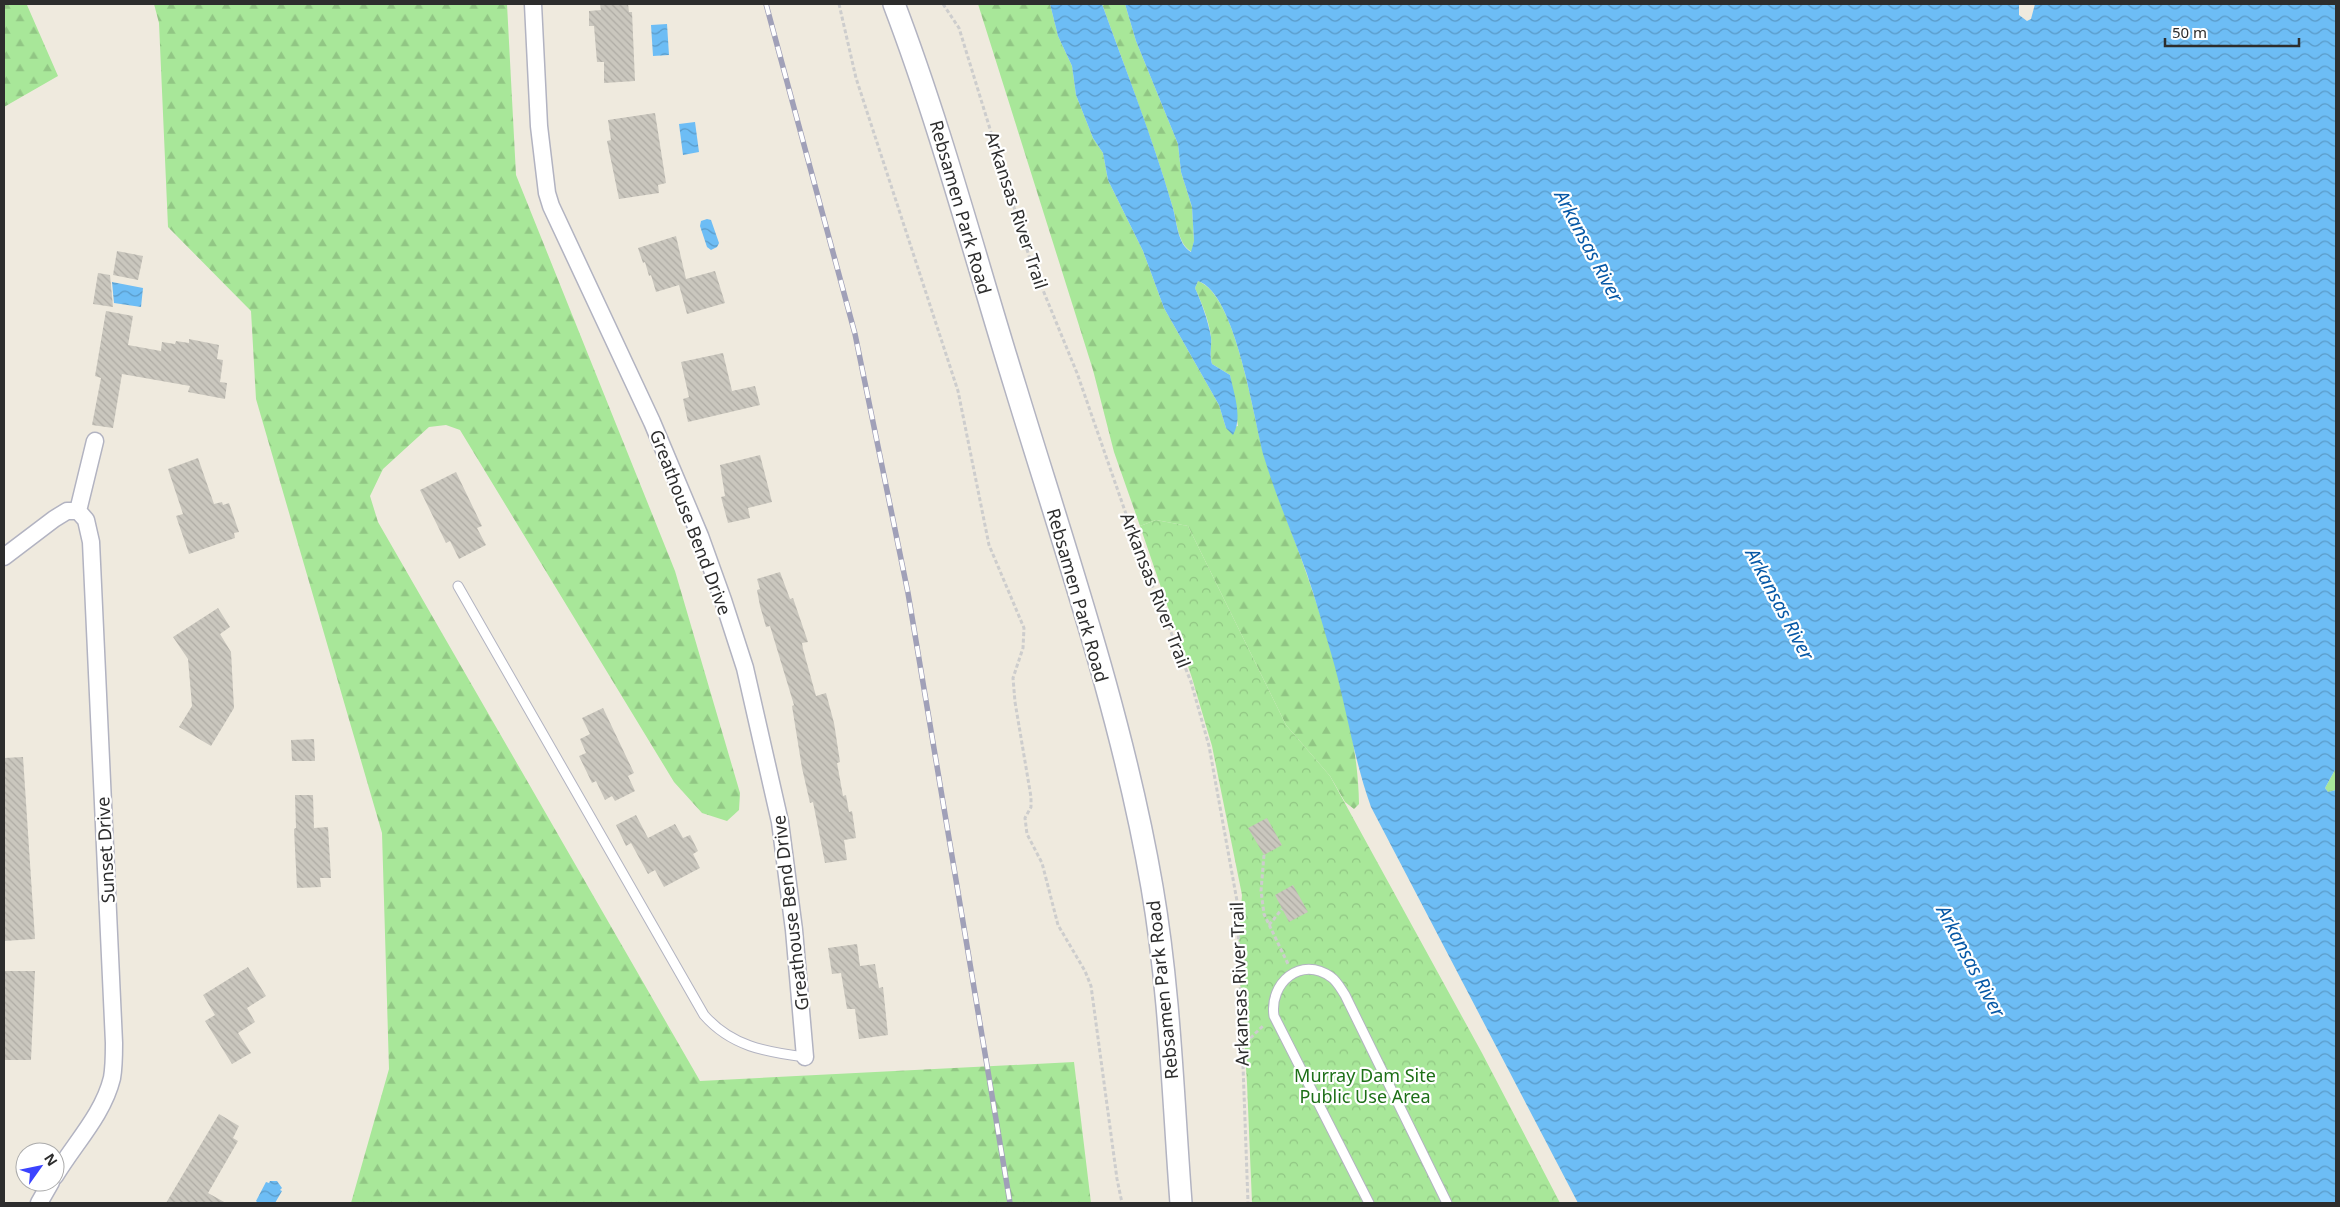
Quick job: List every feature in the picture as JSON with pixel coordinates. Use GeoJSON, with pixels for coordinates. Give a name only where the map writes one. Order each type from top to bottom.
{"type":"FeatureCollection","features":[{"type":"Feature","properties":{"kind":"street","name":"Greathouse Bend Drive"},"geometry":{"type":"LineString","coordinates":[[533,4],[539,126],[550,206],[652,422],[700,536],[745,668],[780,822],[795,940],[805,1057]]}},
{"type":"Feature","properties":{"kind":"street","name":"Rebsamen Park Road"},"geometry":{"type":"LineString","coordinates":[[894,4],[938,127],[972,249],[1092,642],[1131,783],[1152,889],[1160,946],[1181,1203]]}},
{"type":"Feature","properties":{"kind":"street"},"geometry":{"type":"LineString","coordinates":[[4,557],[54,519],[67,511],[78,511],[95,441]]}},
{"type":"Feature","properties":{"kind":"street","name":"Sunset Drive"},"geometry":{"type":"LineString","coordinates":[[65,1161],[95,1116],[108,1090],[112,1076],[114,1043],[91,542],[86,520],[78,511]]}},
{"type":"Feature","properties":{"kind":"street"},"geometry":{"type":"LineString","coordinates":[[39,1203],[46,1192]]}},
{"type":"Feature","properties":{"kind":"lane"},"geometry":{"type":"LineString","coordinates":[[458,586],[704,1015],[714,1027],[727,1037],[744,1044],[783,1054],[805,1057]]}},
{"type":"Feature","properties":{"kind":"lane"},"geometry":{"type":"LineString","coordinates":[[1369,1203],[1274,1016],[1274,994],[1282,982],[1293,973],[1306,969],[1315,970],[1331,977],[1338,984],[1447,1203]]}},
{"type":"Feature","properties":{"kind":"path"},"geometry":{"type":"LineString","coordinates":[[839,4],[856,78],[956,383],[989,545],[1024,628],[1023,648],[1013,678],[1015,702],[1031,797],[1031,807],[1025,818],[1025,826],[1042,863],[1058,925],[1086,971],[1091,986],[1117,1179],[1122,1203]]}},
{"type":"Feature","properties":{"kind":"path","name":"Arkansas River Trail"},"geometry":{"type":"LineString","coordinates":[[943,4],[959,28],[1029,256],[1077,373],[1142,560],[1191,682],[1209,746],[1237,901],[1248,1203]]}},
{"type":"Feature","properties":{"kind":"path"},"geometry":{"type":"LineString","coordinates":[[1264,856],[1262,904],[1269,926],[1293,973]]}},
{"type":"Feature","properties":{"kind":"path"},"geometry":{"type":"LineString","coordinates":[[1269,926],[1282,909]]}},
{"type":"Feature","properties":{"kind":"path"},"geometry":{"type":"LineString","coordinates":[[1241,1047],[1274,1016]]}},
{"type":"Feature","properties":{"kind":"green space"},"geometry":{"type":"Polygon","coordinates":[[[4,4],[27,5],[58,76],[4,107],[4,4]]]}},
{"type":"Feature","properties":{"kind":"green space"},"geometry":{"type":"Polygon","coordinates":[[[154,4],[507,4],[516,175],[675,571],[740,793],[739,810],[727,821],[702,813],[674,782],[460,430],[446,425],[429,427],[383,469],[370,496],[378,522],[700,1081],[1074,1062],[1091,1203],[351,1203],[389,1069],[382,833],[256,399],[251,311],[168,227],[159,23],[154,4]]]}},
{"type":"Feature","properties":{"kind":"green space"},"geometry":{"type":"Polygon","coordinates":[[[978,4],[1050,4],[1058,36],[1072,66],[1076,95],[1093,138],[1103,153],[1108,180],[1143,251],[1164,308],[1219,405],[1226,428],[1238,426],[1230,375],[1212,364],[1209,324],[1195,288],[1198,281],[1212,291],[1223,309],[1242,360],[1265,458],[1302,560],[1342,688],[1354,747],[1357,776],[1359,804],[1354,809],[1345,802],[1330,776],[1286,725],[1188,526],[1156,520],[1140,526],[1114,452],[1093,370],[978,4]]]}},
{"type":"Feature","properties":{"kind":"green space"},"geometry":{"type":"Polygon","coordinates":[[[1102,4],[1125,4],[1136,41],[1178,144],[1181,172],[1192,207],[1194,241],[1192,252],[1180,238],[1156,154],[1102,4]]]}},
{"type":"Feature","properties":{"kind":"green space","name":"Murray Dam Site Public Use Area"},"geometry":{"type":"Polygon","coordinates":[[[1156,520],[1188,526],[1286,725],[1330,776],[1482,1053],[1560,1203],[1252,1203],[1247,1083],[1238,949],[1242,895],[1212,746],[1192,678],[1140,526],[1156,520]]]}},
{"type":"Feature","properties":{"kind":"green space"},"geometry":{"type":"Polygon","coordinates":[[[2336,768],[2336,790],[2328,792],[2325,788],[2336,768]]]}},
{"type":"Feature","properties":{"kind":"water","name":"Arkansas River"},"geometry":{"type":"Polygon","coordinates":[[[1050,4],[1102,4],[1156,154],[1180,238],[1191,252],[1194,241],[1192,207],[1181,172],[1178,144],[1136,41],[1125,4],[2019,4],[2019,15],[2027,21],[2031,19],[2035,4],[2336,4],[2336,768],[2325,788],[2328,792],[2336,790],[2336,1203],[1578,1203],[1371,807],[1359,769],[1336,672],[1316,604],[1307,574],[1264,457],[1242,360],[1223,308],[1211,291],[1198,281],[1195,288],[1210,331],[1212,364],[1230,375],[1234,390],[1238,414],[1233,435],[1226,428],[1219,405],[1164,308],[1143,251],[1108,180],[1103,153],[1093,138],[1076,95],[1072,66],[1058,36],[1050,4]]]}},
{"type":"Feature","properties":{"kind":"water"},"geometry":{"type":"Polygon","coordinates":[[[667,24],[669,55],[653,56],[651,25],[667,24]]]}},
{"type":"Feature","properties":{"kind":"water"},"geometry":{"type":"Polygon","coordinates":[[[695,122],[699,152],[683,155],[679,124],[695,122]]]}},
{"type":"Feature","properties":{"kind":"water"},"geometry":{"type":"Polygon","coordinates":[[[711,220],[719,243],[717,247],[711,250],[707,247],[700,226],[701,221],[711,220]]]}},
{"type":"Feature","properties":{"kind":"water"},"geometry":{"type":"Polygon","coordinates":[[[112,282],[143,288],[141,307],[114,303],[112,282]]]}},
{"type":"Feature","properties":{"kind":"water"},"geometry":{"type":"Polygon","coordinates":[[[270,1181],[277,1181],[282,1191],[275,1203],[258,1203],[256,1201],[266,1182],[269,1183],[270,1181]]]}},
{"type":"Feature","properties":{"kind":"building"},"geometry":{"type":"Polygon","coordinates":[[[600,4],[628,4],[629,12],[632,12],[635,81],[604,83],[604,62],[597,62],[594,26],[589,26],[589,11],[601,10],[600,4]]]}},
{"type":"Feature","properties":{"kind":"building"},"geometry":{"type":"Polygon","coordinates":[[[655,113],[666,183],[658,185],[659,193],[619,199],[607,141],[611,140],[608,120],[655,113]]]}},
{"type":"Feature","properties":{"kind":"building"},"geometry":{"type":"Polygon","coordinates":[[[676,236],[686,279],[715,271],[725,303],[687,314],[679,285],[656,292],[651,275],[649,276],[638,248],[676,236]]]}},
{"type":"Feature","properties":{"kind":"building"},"geometry":{"type":"Polygon","coordinates":[[[117,251],[143,256],[138,280],[113,275],[117,251]]]}},
{"type":"Feature","properties":{"kind":"building"},"geometry":{"type":"Polygon","coordinates":[[[98,273],[110,275],[113,307],[93,304],[98,273]]]}},
{"type":"Feature","properties":{"kind":"building"},"geometry":{"type":"Polygon","coordinates":[[[106,311],[133,316],[128,345],[161,351],[162,342],[175,344],[176,341],[189,343],[189,339],[219,345],[217,359],[223,360],[220,382],[227,383],[225,399],[188,392],[190,386],[122,374],[113,428],[92,425],[101,378],[95,376],[106,311]]]}},
{"type":"Feature","properties":{"kind":"building"},"geometry":{"type":"Polygon","coordinates":[[[723,353],[732,391],[755,386],[760,405],[688,422],[683,399],[689,397],[681,362],[723,353]]]}},
{"type":"Feature","properties":{"kind":"building"},"geometry":{"type":"Polygon","coordinates":[[[760,455],[772,502],[748,508],[750,518],[728,523],[721,497],[725,496],[720,465],[760,455]]]}},
{"type":"Feature","properties":{"kind":"building"},"geometry":{"type":"Polygon","coordinates":[[[198,458],[214,504],[222,502],[223,505],[229,503],[239,532],[234,533],[235,538],[189,554],[176,516],[183,514],[168,469],[198,458]]]}},
{"type":"Feature","properties":{"kind":"building"},"geometry":{"type":"Polygon","coordinates":[[[456,472],[482,526],[477,528],[486,545],[459,559],[450,541],[446,543],[420,490],[456,472]]]}},
{"type":"Feature","properties":{"kind":"building"},"geometry":{"type":"Polygon","coordinates":[[[780,572],[790,599],[793,598],[808,642],[802,643],[816,696],[826,693],[834,723],[840,762],[837,763],[843,796],[846,795],[849,812],[852,811],[856,838],[844,840],[847,860],[825,863],[813,802],[810,803],[802,768],[792,706],[794,705],[770,626],[766,627],[760,606],[757,590],[760,589],[757,579],[780,572]]]}},
{"type":"Feature","properties":{"kind":"building"},"geometry":{"type":"Polygon","coordinates":[[[218,608],[230,627],[220,634],[231,652],[234,708],[211,746],[179,727],[192,706],[188,659],[173,637],[218,608]]]}},
{"type":"Feature","properties":{"kind":"building"},"geometry":{"type":"Polygon","coordinates":[[[603,708],[634,773],[628,776],[635,791],[615,801],[612,796],[605,800],[596,781],[592,783],[579,756],[586,753],[580,739],[590,734],[582,718],[603,708]]]}},
{"type":"Feature","properties":{"kind":"building"},"geometry":{"type":"Polygon","coordinates":[[[314,739],[315,761],[292,761],[291,740],[314,739]]]}},
{"type":"Feature","properties":{"kind":"building"},"geometry":{"type":"Polygon","coordinates":[[[23,757],[35,939],[4,941],[4,758],[23,757]]]}},
{"type":"Feature","properties":{"kind":"building"},"geometry":{"type":"Polygon","coordinates":[[[295,795],[313,795],[314,828],[328,827],[331,878],[320,878],[321,887],[297,888],[294,829],[296,828],[295,795]]]}},
{"type":"Feature","properties":{"kind":"building"},"geometry":{"type":"Polygon","coordinates":[[[636,815],[648,838],[675,824],[683,838],[690,835],[698,851],[693,854],[700,868],[664,887],[655,870],[648,874],[631,843],[626,846],[616,825],[636,815]]]}},
{"type":"Feature","properties":{"kind":"building"},"geometry":{"type":"Polygon","coordinates":[[[1267,818],[1282,845],[1264,855],[1248,828],[1267,818]]]}},
{"type":"Feature","properties":{"kind":"building"},"geometry":{"type":"Polygon","coordinates":[[[1293,885],[1308,912],[1289,922],[1275,895],[1293,885]]]}},
{"type":"Feature","properties":{"kind":"building"},"geometry":{"type":"Polygon","coordinates":[[[857,944],[860,966],[875,964],[879,988],[883,987],[888,1035],[859,1039],[855,1009],[847,1009],[841,973],[832,974],[828,948],[857,944]]]}},
{"type":"Feature","properties":{"kind":"building"},"geometry":{"type":"Polygon","coordinates":[[[248,967],[266,996],[247,1008],[255,1022],[238,1033],[251,1053],[232,1064],[205,1021],[215,1015],[203,995],[248,967]]]}},
{"type":"Feature","properties":{"kind":"building"},"geometry":{"type":"Polygon","coordinates":[[[4,971],[35,971],[31,1060],[4,1060],[4,971]]]}},
{"type":"Feature","properties":{"kind":"building"},"geometry":{"type":"Polygon","coordinates":[[[219,1114],[239,1126],[233,1138],[238,1141],[208,1193],[226,1203],[166,1203],[219,1114]]]}},
{"type":"Feature","properties":{"kind":"railway"},"geometry":{"type":"LineString","coordinates":[[766,4],[855,334],[908,593],[1010,1203]]}}]}
